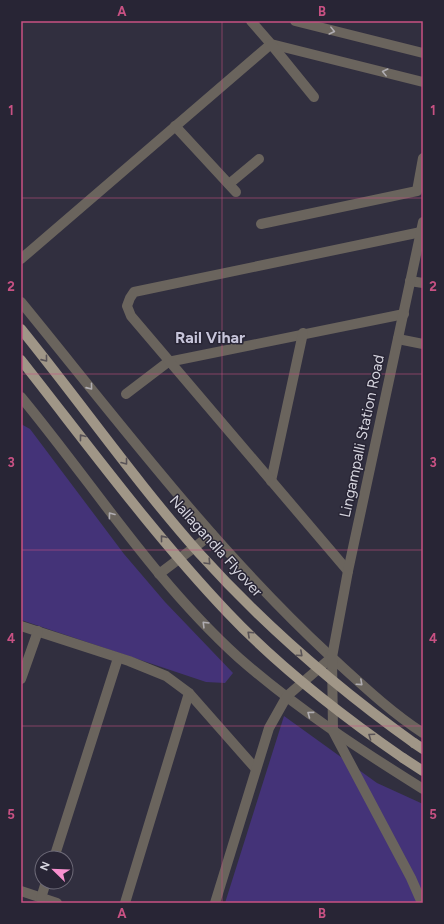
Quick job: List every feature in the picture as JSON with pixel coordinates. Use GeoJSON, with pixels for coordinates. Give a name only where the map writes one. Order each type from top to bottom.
{"type":"FeatureCollection","features":[{"type":"Feature","properties":{"kind":"main road","name":"Nallagandla Flyover"},"geometry":{"type":"LineString","coordinates":[[21,329],[155,499],[199,552],[244,601],[334,683],[423,749]]}},
{"type":"Feature","properties":{"kind":"main road"},"geometry":{"type":"LineString","coordinates":[[21,360],[183,564],[229,614],[322,699],[366,732],[423,771]]}},
{"type":"Feature","properties":{"kind":"street"},"geometry":{"type":"LineString","coordinates":[[251,21],[272,44],[314,97]]}},
{"type":"Feature","properties":{"kind":"street"},"geometry":{"type":"LineString","coordinates":[[295,21],[423,53]]}},
{"type":"Feature","properties":{"kind":"street"},"geometry":{"type":"LineString","coordinates":[[272,44],[423,82]]}},
{"type":"Feature","properties":{"kind":"street"},"geometry":{"type":"LineString","coordinates":[[21,259],[272,44]]}},
{"type":"Feature","properties":{"kind":"street"},"geometry":{"type":"LineString","coordinates":[[175,126],[233,188],[259,159]]}},
{"type":"Feature","properties":{"kind":"street"},"geometry":{"type":"LineString","coordinates":[[261,224],[417,191],[423,158]]}},
{"type":"Feature","properties":{"kind":"street"},"geometry":{"type":"LineString","coordinates":[[348,571],[168,362],[131,316],[127,306],[134,292],[422,227]]}},
{"type":"Feature","properties":{"kind":"street","name":"Lingampalli Station Road"},"geometry":{"type":"LineString","coordinates":[[333,731],[332,657],[348,571],[422,227]]}},
{"type":"Feature","properties":{"kind":"street"},"geometry":{"type":"LineString","coordinates":[[410,281],[423,283]]}},
{"type":"Feature","properties":{"kind":"street"},"geometry":{"type":"LineString","coordinates":[[21,302],[212,534],[303,630],[370,691],[423,733]]}},
{"type":"Feature","properties":{"kind":"street"},"geometry":{"type":"LineString","coordinates":[[126,394],[168,362],[303,333],[404,314]]}},
{"type":"Feature","properties":{"kind":"street"},"geometry":{"type":"LineString","coordinates":[[271,481],[303,333]]}},
{"type":"Feature","properties":{"kind":"street"},"geometry":{"type":"LineString","coordinates":[[398,339],[423,344]]}},
{"type":"Feature","properties":{"kind":"street"},"geometry":{"type":"LineString","coordinates":[[22,402],[116,522],[159,574],[239,658],[333,731],[423,789]]}},
{"type":"Feature","properties":{"kind":"street"},"geometry":{"type":"LineString","coordinates":[[159,574],[212,534]]}},
{"type":"Feature","properties":{"kind":"street"},"geometry":{"type":"LineString","coordinates":[[21,626],[118,658],[166,676],[189,693],[256,769]]}},
{"type":"Feature","properties":{"kind":"street"},"geometry":{"type":"LineString","coordinates":[[21,679],[38,631]]}},
{"type":"Feature","properties":{"kind":"street"},"geometry":{"type":"LineString","coordinates":[[215,903],[269,728],[287,696],[332,657]]}},
{"type":"Feature","properties":{"kind":"street"},"geometry":{"type":"LineString","coordinates":[[57,850],[118,658]]}},
{"type":"Feature","properties":{"kind":"street"},"geometry":{"type":"LineString","coordinates":[[124,903],[189,693]]}},
{"type":"Feature","properties":{"kind":"street"},"geometry":{"type":"LineString","coordinates":[[333,731],[411,878],[422,903]]}},
{"type":"Feature","properties":{"kind":"street"},"geometry":{"type":"LineString","coordinates":[[41,898],[44,890]]}},
{"type":"Feature","properties":{"kind":"street"},"geometry":{"type":"LineString","coordinates":[[21,891],[56,903]]}},
{"type":"Feature","properties":{"kind":"shaded area"},"geometry":{"type":"Polygon","coordinates":[[[21,424],[30,429],[124,554],[165,602],[233,673],[225,683],[206,682],[21,620],[21,424]]]}},
{"type":"Feature","properties":{"kind":"shaded area"},"geometry":{"type":"Polygon","coordinates":[[[284,716],[377,783],[423,804],[423,903],[225,903],[284,716]]]}},
{"type":"Feature","properties":{"kind":"district","name":"Rail Vihar"},"geometry":{"type":"Point","coordinates":[210,337]}}]}
